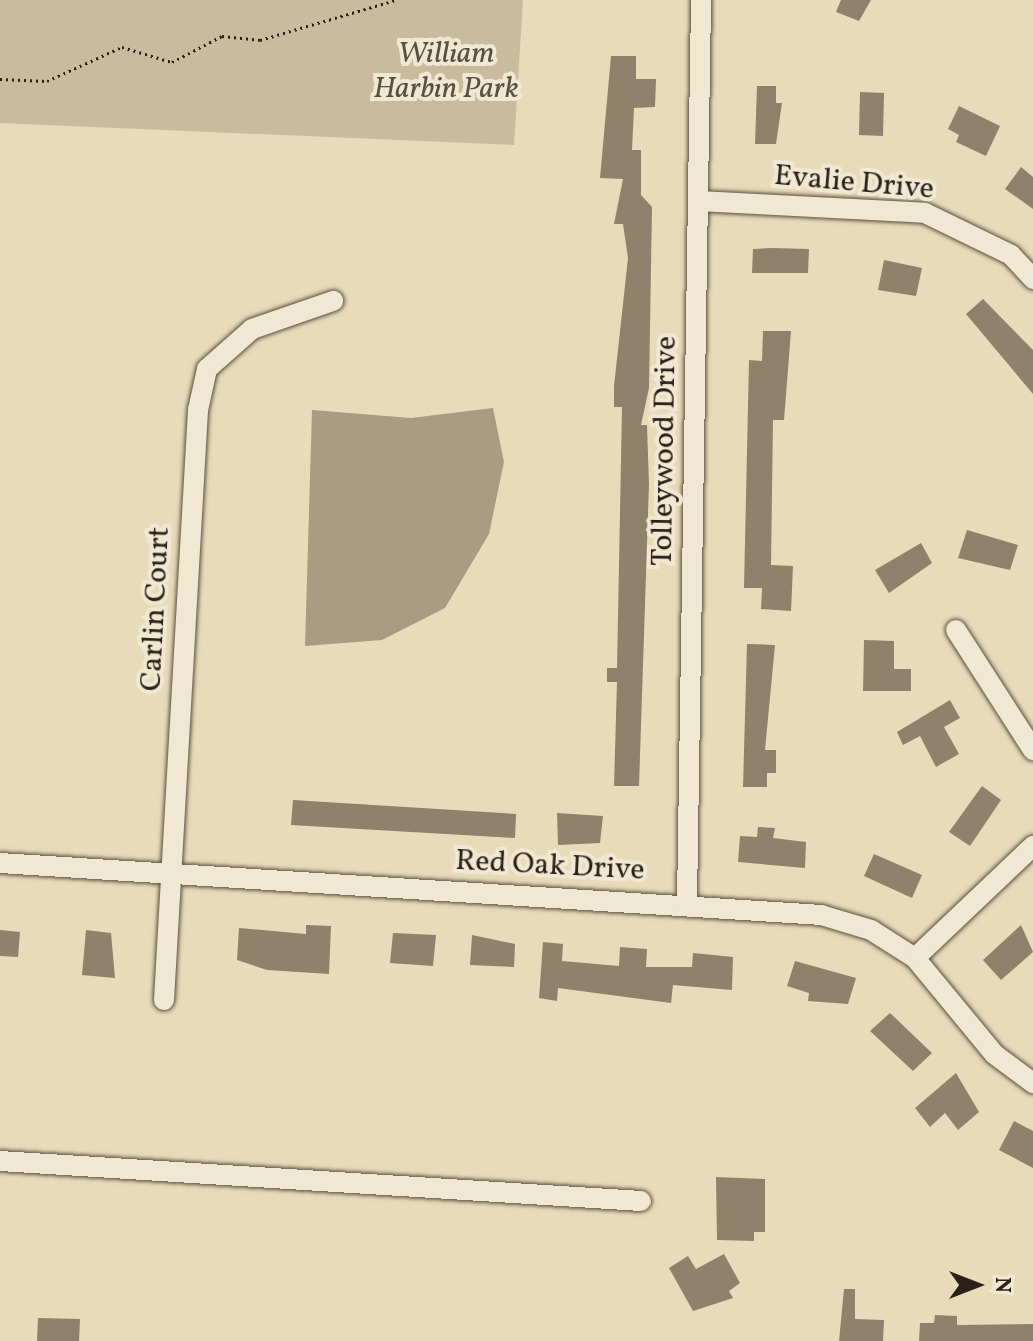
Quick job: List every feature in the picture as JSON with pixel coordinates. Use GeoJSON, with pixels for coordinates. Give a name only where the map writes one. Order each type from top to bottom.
{"type":"FeatureCollection","features":[{"type":"Feature","properties":{"kind":"street","name":"Tolleywood Drive"},"geometry":{"type":"LineString","coordinates":[[687,903],[701,0]]}},
{"type":"Feature","properties":{"kind":"street","name":"Evalie Drive"},"geometry":{"type":"LineString","coordinates":[[699,201],[925,213],[1011,255],[1033,279]]}},
{"type":"Feature","properties":{"kind":"street","name":"Carlin Court"},"geometry":{"type":"LineString","coordinates":[[164,1000],[198,410],[207,369],[252,329],[333,301]]}},
{"type":"Feature","properties":{"kind":"street"},"geometry":{"type":"LineString","coordinates":[[956,630],[1033,750]]}},
{"type":"Feature","properties":{"kind":"street"},"geometry":{"type":"LineString","coordinates":[[915,958],[1033,846]]}},
{"type":"Feature","properties":{"kind":"street","name":"Red Oak Drive"},"geometry":{"type":"LineString","coordinates":[[0,863],[687,903],[821,915],[871,930],[915,958],[994,1054],[1033,1083]]}},
{"type":"Feature","properties":{"kind":"street"},"geometry":{"type":"LineString","coordinates":[[0,1161],[641,1201]]}},
{"type":"Feature","properties":{"kind":"path"},"geometry":{"type":"LineString","coordinates":[[0,79],[47,81],[122,47],[172,62],[222,36],[260,40],[396,0]]}},
{"type":"Feature","properties":{"kind":"green space","name":"William Harbin Park"},"geometry":{"type":"Polygon","coordinates":[[[0,0],[523,0],[514,145],[0,123],[0,0]]]}},
{"type":"Feature","properties":{"kind":"shaded area"},"geometry":{"type":"Polygon","coordinates":[[[493,408],[504,462],[489,534],[445,608],[382,640],[305,646],[312,410],[411,418],[493,408]]]}},
{"type":"Feature","properties":{"kind":"building"},"geometry":{"type":"Polygon","coordinates":[[[841,0],[871,0],[859,21],[836,12],[841,0]]]}},
{"type":"Feature","properties":{"kind":"building"},"geometry":{"type":"Polygon","coordinates":[[[611,56],[636,56],[636,79],[656,79],[655,107],[634,108],[632,150],[641,150],[641,195],[652,207],[649,388],[641,425],[647,425],[649,484],[639,786],[614,786],[617,682],[607,682],[607,668],[617,668],[622,407],[614,407],[614,386],[628,258],[623,224],[614,224],[623,179],[600,178],[611,56]]]}},
{"type":"Feature","properties":{"kind":"building"},"geometry":{"type":"Polygon","coordinates":[[[757,86],[776,86],[776,103],[782,103],[776,144],[755,144],[757,86]]]}},
{"type":"Feature","properties":{"kind":"building"},"geometry":{"type":"Polygon","coordinates":[[[860,92],[884,93],[883,136],[859,135],[860,92]]]}},
{"type":"Feature","properties":{"kind":"building"},"geometry":{"type":"Polygon","coordinates":[[[959,106],[1000,126],[986,156],[956,142],[959,135],[948,129],[959,106]]]}},
{"type":"Feature","properties":{"kind":"building"},"geometry":{"type":"Polygon","coordinates":[[[1021,167],[1033,177],[1033,209],[1005,189],[1021,167]]]}},
{"type":"Feature","properties":{"kind":"building"},"geometry":{"type":"Polygon","coordinates":[[[753,249],[809,249],[808,273],[752,273],[753,249]]]}},
{"type":"Feature","properties":{"kind":"building"},"geometry":{"type":"Polygon","coordinates":[[[884,260],[922,268],[916,296],[878,290],[884,260]]]}},
{"type":"Feature","properties":{"kind":"building"},"geometry":{"type":"Polygon","coordinates":[[[983,299],[1033,350],[1033,394],[966,314],[983,299]]]}},
{"type":"Feature","properties":{"kind":"building"},"geometry":{"type":"Polygon","coordinates":[[[763,331],[791,331],[784,420],[773,420],[771,565],[793,566],[791,611],[761,609],[762,588],[744,588],[749,360],[762,361],[763,331]]]}},
{"type":"Feature","properties":{"kind":"building"},"geometry":{"type":"Polygon","coordinates":[[[967,530],[1018,545],[1010,570],[958,558],[967,530]]]}},
{"type":"Feature","properties":{"kind":"building"},"geometry":{"type":"Polygon","coordinates":[[[921,543],[932,563],[889,593],[875,570],[921,543]]]}},
{"type":"Feature","properties":{"kind":"building"},"geometry":{"type":"Polygon","coordinates":[[[864,640],[894,641],[894,669],[911,669],[911,691],[863,691],[864,640]]]}},
{"type":"Feature","properties":{"kind":"building"},"geometry":{"type":"Polygon","coordinates":[[[747,644],[775,645],[765,750],[776,750],[776,773],[767,773],[767,787],[743,787],[747,644]]]}},
{"type":"Feature","properties":{"kind":"building"},"geometry":{"type":"Polygon","coordinates":[[[950,700],[960,718],[944,727],[959,754],[936,767],[920,736],[903,745],[897,732],[950,700]]]}},
{"type":"Feature","properties":{"kind":"building"},"geometry":{"type":"Polygon","coordinates":[[[982,786],[1001,800],[970,846],[949,832],[982,786]]]}},
{"type":"Feature","properties":{"kind":"building"},"geometry":{"type":"Polygon","coordinates":[[[293,800],[516,814],[515,838],[291,825],[293,800]]]}},
{"type":"Feature","properties":{"kind":"building"},"geometry":{"type":"Polygon","coordinates":[[[557,813],[603,816],[600,843],[558,845],[557,813]]]}},
{"type":"Feature","properties":{"kind":"building"},"geometry":{"type":"Polygon","coordinates":[[[758,827],[775,828],[773,838],[806,842],[805,868],[738,862],[740,836],[757,837],[758,827]]]}},
{"type":"Feature","properties":{"kind":"building"},"geometry":{"type":"Polygon","coordinates":[[[874,854],[922,875],[912,898],[864,876],[874,854]]]}},
{"type":"Feature","properties":{"kind":"building"},"geometry":{"type":"Polygon","coordinates":[[[306,925],[331,926],[329,974],[267,970],[237,960],[239,928],[306,934],[306,925]]]}},
{"type":"Feature","properties":{"kind":"building"},"geometry":{"type":"Polygon","coordinates":[[[1021,925],[1033,952],[1001,980],[983,960],[1021,925]]]}},
{"type":"Feature","properties":{"kind":"building"},"geometry":{"type":"Polygon","coordinates":[[[0,930],[20,932],[18,957],[0,956],[0,930]]]}},
{"type":"Feature","properties":{"kind":"building"},"geometry":{"type":"Polygon","coordinates":[[[86,930],[111,933],[115,978],[82,975],[86,930]]]}},
{"type":"Feature","properties":{"kind":"building"},"geometry":{"type":"Polygon","coordinates":[[[393,933],[436,935],[433,966],[390,963],[393,933]]]}},
{"type":"Feature","properties":{"kind":"building"},"geometry":{"type":"Polygon","coordinates":[[[472,935],[515,944],[514,967],[470,965],[472,935]]]}},
{"type":"Feature","properties":{"kind":"building"},"geometry":{"type":"Polygon","coordinates":[[[543,942],[563,944],[562,961],[619,966],[620,947],[647,949],[646,967],[692,967],[693,953],[733,957],[732,990],[673,985],[671,1003],[558,988],[557,1001],[539,998],[543,942]]]}},
{"type":"Feature","properties":{"kind":"building"},"geometry":{"type":"Polygon","coordinates":[[[795,961],[856,978],[848,1004],[808,1001],[809,993],[787,986],[795,961]]]}},
{"type":"Feature","properties":{"kind":"building"},"geometry":{"type":"Polygon","coordinates":[[[890,1013],[932,1053],[913,1071],[870,1031],[890,1013]]]}},
{"type":"Feature","properties":{"kind":"building"},"geometry":{"type":"Polygon","coordinates":[[[956,1073],[979,1112],[958,1130],[945,1113],[930,1127],[915,1108],[956,1073]]]}},
{"type":"Feature","properties":{"kind":"building"},"geometry":{"type":"Polygon","coordinates":[[[1014,1121],[1033,1131],[1033,1168],[999,1150],[1014,1121]]]}},
{"type":"Feature","properties":{"kind":"building"},"geometry":{"type":"Polygon","coordinates":[[[716,1177],[765,1179],[765,1232],[754,1232],[754,1241],[717,1240],[716,1177]]]}},
{"type":"Feature","properties":{"kind":"building"},"geometry":{"type":"Polygon","coordinates":[[[724,1254],[740,1283],[729,1291],[733,1298],[693,1311],[669,1268],[688,1256],[696,1269],[724,1254]]]}},
{"type":"Feature","properties":{"kind":"building"},"geometry":{"type":"Polygon","coordinates":[[[844,1289],[855,1289],[855,1319],[884,1320],[883,1341],[839,1341],[844,1289]]]}},
{"type":"Feature","properties":{"kind":"building"},"geometry":{"type":"Polygon","coordinates":[[[935,1315],[957,1316],[957,1325],[1033,1324],[1033,1341],[919,1341],[920,1323],[934,1323],[935,1315]]]}},
{"type":"Feature","properties":{"kind":"building"},"geometry":{"type":"Polygon","coordinates":[[[38,1318],[80,1319],[79,1341],[37,1341],[38,1318]]]}}]}
